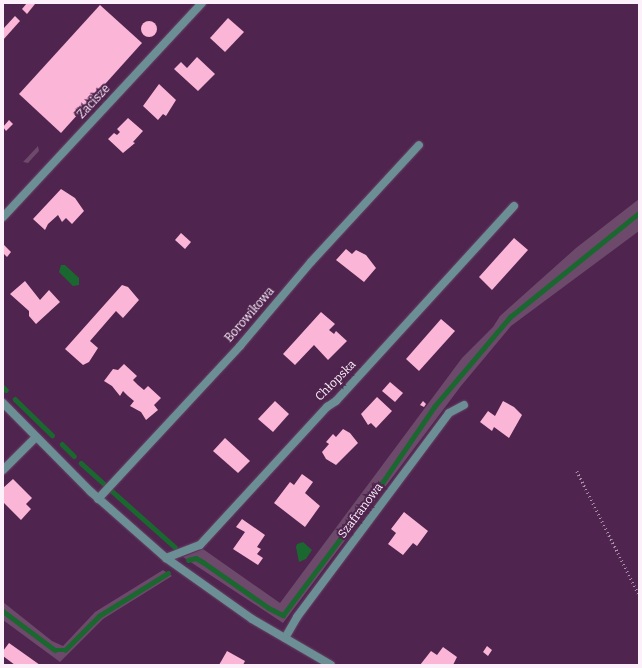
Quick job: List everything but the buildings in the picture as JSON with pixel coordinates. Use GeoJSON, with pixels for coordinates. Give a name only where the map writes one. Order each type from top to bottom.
{"type":"FeatureCollection","features":[{"type":"Feature","properties":{"kind":"street","name":"Zacisze"},"geometry":{"type":"LineString","coordinates":[[3,217],[202,3]]}},
{"type":"Feature","properties":{"kind":"street","name":"Borowikowa"},"geometry":{"type":"LineString","coordinates":[[98,499],[240,346],[311,262],[419,145]]}},
{"type":"Feature","properties":{"kind":"street","name":"Chłopska"},"geometry":{"type":"LineString","coordinates":[[166,558],[200,545],[327,407],[336,401],[514,206]]}},
{"type":"Feature","properties":{"kind":"street"},"geometry":{"type":"LineString","coordinates":[[3,403],[35,438],[98,499],[166,558],[252,619],[331,665]]}},
{"type":"Feature","properties":{"kind":"street","name":"Szafranowa"},"geometry":{"type":"LineString","coordinates":[[285,638],[297,617],[449,412],[464,405]]}},
{"type":"Feature","properties":{"kind":"street"},"geometry":{"type":"LineString","coordinates":[[3,470],[35,438]]}},
{"type":"Feature","properties":{"kind":"path"},"geometry":{"type":"LineString","coordinates":[[577,471],[639,595]]}},
{"type":"Feature","properties":{"kind":"shaded area"},"geometry":{"type":"Polygon","coordinates":[[[38,146],[39,151],[28,163],[23,162],[38,146]]]}},
{"type":"Feature","properties":{"kind":"shaded area"},"geometry":{"type":"Polygon","coordinates":[[[639,199],[639,231],[511,326],[461,386],[283,623],[183,557],[203,549],[280,603],[462,358],[493,327],[500,316],[576,248],[639,199]]]}},
{"type":"Feature","properties":{"kind":"shaded area"},"geometry":{"type":"Polygon","coordinates":[[[61,265],[65,265],[79,278],[79,285],[73,286],[59,272],[61,265]]]}},
{"type":"Feature","properties":{"kind":"shaded area"},"geometry":{"type":"Polygon","coordinates":[[[303,542],[312,550],[306,559],[299,562],[296,547],[297,544],[303,542]]]}},
{"type":"Feature","properties":{"kind":"shaded area"},"geometry":{"type":"Polygon","coordinates":[[[163,570],[172,576],[103,619],[60,662],[3,620],[3,602],[52,641],[63,646],[95,612],[163,570]]]}},
{"type":"Feature","properties":{"kind":"waterway"},"geometry":{"type":"LineString","coordinates":[[188,560],[196,558],[203,562],[269,608],[283,615],[382,483],[434,407],[510,317],[639,213]]}},
{"type":"Feature","properties":{"kind":"waterway"},"geometry":{"type":"LineString","coordinates":[[3,387],[6,390]]}},
{"type":"Feature","properties":{"kind":"waterway"},"geometry":{"type":"LineString","coordinates":[[15,399],[52,435]]}},
{"type":"Feature","properties":{"kind":"waterway"},"geometry":{"type":"LineString","coordinates":[[62,444],[74,456]]}},
{"type":"Feature","properties":{"kind":"waterway"},"geometry":{"type":"LineString","coordinates":[[81,463],[104,484]]}},
{"type":"Feature","properties":{"kind":"waterway"},"geometry":{"type":"LineString","coordinates":[[112,491],[175,547]]}},
{"type":"Feature","properties":{"kind":"waterway"},"geometry":{"type":"LineString","coordinates":[[3,611],[55,650],[65,650],[99,616],[168,573]]}}]}
